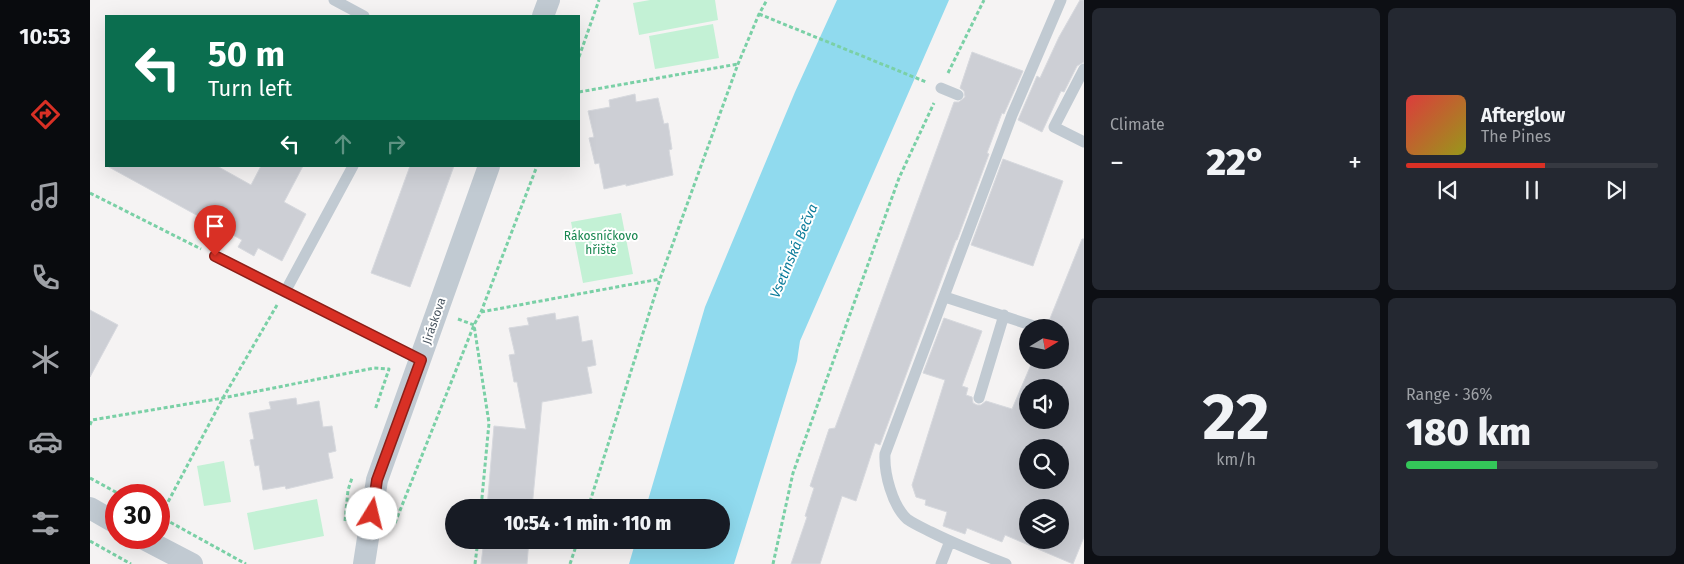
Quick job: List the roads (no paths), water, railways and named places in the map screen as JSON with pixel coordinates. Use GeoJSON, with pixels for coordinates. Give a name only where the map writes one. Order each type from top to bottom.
{"type":"FeatureCollection","features":[{"type":"Feature","properties":{"kind":"street"},"geometry":{"type":"LineString","coordinates":[[543,15],[549,0]]}},
{"type":"Feature","properties":{"kind":"street","name":"Jiráskova"},"geometry":{"type":"LineString","coordinates":[[364,564],[377,480],[489,167]]}},
{"type":"Feature","properties":{"kind":"street"},"geometry":{"type":"LineString","coordinates":[[90,508],[105,517]]}},
{"type":"Feature","properties":{"kind":"street"},"geometry":{"type":"LineString","coordinates":[[154,549],[164,558],[192,564]]}},
{"type":"Feature","properties":{"kind":"lane"},"geometry":{"type":"LineString","coordinates":[[334,0],[362,15]]}},
{"type":"Feature","properties":{"kind":"lane"},"geometry":{"type":"LineString","coordinates":[[1006,564],[950,542],[906,518],[896,502],[888,483],[884,466],[885,454],[944,297],[1006,113],[1061,0]]}},
{"type":"Feature","properties":{"kind":"lane"},"geometry":{"type":"LineString","coordinates":[[1084,69],[1054,127],[1084,142]]}},
{"type":"Feature","properties":{"kind":"lane"},"geometry":{"type":"LineString","coordinates":[[941,88],[958,95]]}},
{"type":"Feature","properties":{"kind":"lane"},"geometry":{"type":"LineString","coordinates":[[284,292],[352,167]]}},
{"type":"Feature","properties":{"kind":"lane"},"geometry":{"type":"LineString","coordinates":[[215,256],[421,360]]}},
{"type":"Feature","properties":{"kind":"lane"},"geometry":{"type":"LineString","coordinates":[[944,297],[1019,320]]}},
{"type":"Feature","properties":{"kind":"lane"},"geometry":{"type":"LineString","coordinates":[[978,398],[1004,315]]}},
{"type":"Feature","properties":{"kind":"lane"},"geometry":{"type":"LineString","coordinates":[[941,564],[950,542]]}},
{"type":"Feature","properties":{"kind":"water","name":"Vsetínská Bečva"},"geometry":{"type":"Polygon","coordinates":[[[837,0],[949,0],[800,341],[797,361],[734,564],[629,564],[633,549],[730,549],[730,499],[648,499],[705,307],[795,92],[837,0]]]}},
{"type":"Feature","properties":{"kind":"park label","name":"Rákosníčkovo hřiště"},"geometry":{"type":"Point","coordinates":[601,243]}}]}
